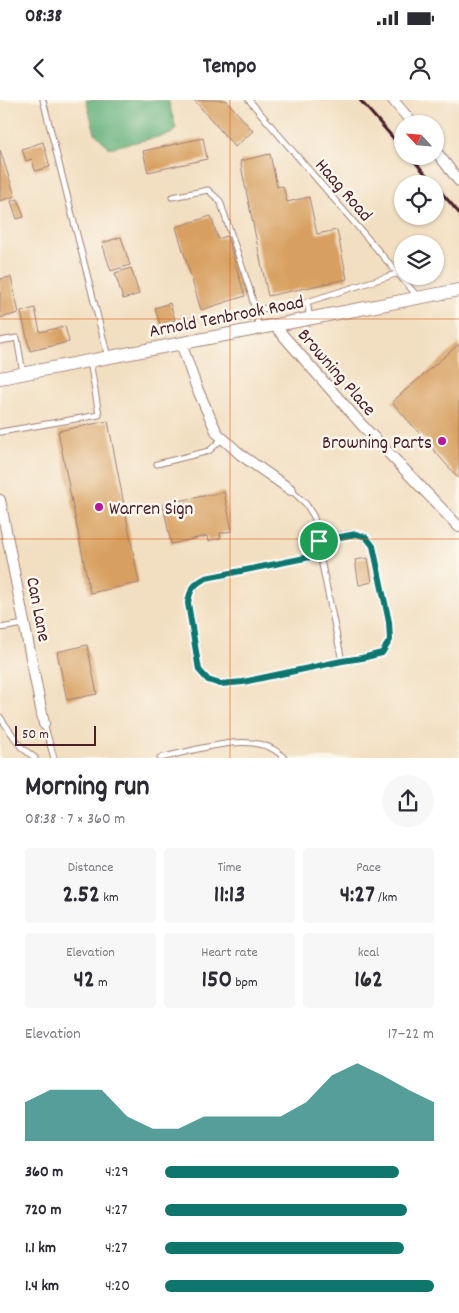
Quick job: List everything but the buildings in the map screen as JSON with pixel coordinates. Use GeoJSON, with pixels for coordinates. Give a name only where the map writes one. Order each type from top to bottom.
{"type":"FeatureCollection","features":[{"type":"Feature","properties":{"kind":"street"},"geometry":{"type":"LineString","coordinates":[[393,100],[406,115]]}},
{"type":"Feature","properties":{"kind":"street"},"geometry":{"type":"LineString","coordinates":[[444,161],[457,176]]}},
{"type":"Feature","properties":{"kind":"street","name":"Arnold Tenbrook Road"},"geometry":{"type":"LineString","coordinates":[[0,378],[459,290]]}},
{"type":"Feature","properties":{"kind":"street","name":"Browning Place"},"geometry":{"type":"LineString","coordinates":[[274,325],[361,424],[459,527]]}},
{"type":"Feature","properties":{"kind":"street"},"geometry":{"type":"LineString","coordinates":[[182,343],[187,362],[209,418],[217,433],[241,455],[291,490]]}},
{"type":"Feature","properties":{"kind":"street","name":"Can Lane"},"geometry":{"type":"LineString","coordinates":[[0,500],[44,724]]}},
{"type":"Feature","properties":{"kind":"lane"},"geometry":{"type":"LineString","coordinates":[[43,100],[105,338],[108,357]]}},
{"type":"Feature","properties":{"kind":"lane","name":"Haag Road"},"geometry":{"type":"LineString","coordinates":[[249,100],[394,267]]}},
{"type":"Feature","properties":{"kind":"lane"},"geometry":{"type":"LineString","coordinates":[[172,197],[208,190],[220,201],[250,290],[259,328]]}},
{"type":"Feature","properties":{"kind":"lane"},"geometry":{"type":"LineString","coordinates":[[255,310],[307,302],[394,275]]}},
{"type":"Feature","properties":{"kind":"lane","name":"Haag Road"},"geometry":{"type":"LineString","coordinates":[[409,285],[419,297]]}},
{"type":"Feature","properties":{"kind":"lane"},"geometry":{"type":"LineString","coordinates":[[307,302],[310,318]]}},
{"type":"Feature","properties":{"kind":"lane"},"geometry":{"type":"LineString","coordinates":[[0,341],[18,338],[23,373]]}},
{"type":"Feature","properties":{"kind":"lane"},"geometry":{"type":"LineString","coordinates":[[0,432],[98,415],[90,360]]}},
{"type":"Feature","properties":{"kind":"lane"},"geometry":{"type":"LineString","coordinates":[[157,464],[209,452],[222,439]]}},
{"type":"Feature","properties":{"kind":"lane"},"geometry":{"type":"LineString","coordinates":[[291,490],[306,504],[314,517],[342,661]]}},
{"type":"Feature","properties":{"kind":"lane"},"geometry":{"type":"LineString","coordinates":[[319,541],[356,534],[366,537],[373,546],[389,622],[390,640],[382,653],[243,682],[220,684],[208,680],[199,670],[188,603],[189,592],[196,583],[206,578],[320,555]]}},
{"type":"Feature","properties":{"kind":"lane"},"geometry":{"type":"LineString","coordinates":[[0,628],[25,624]]}},
{"type":"Feature","properties":{"kind":"lane"},"geometry":{"type":"LineString","coordinates":[[0,717],[21,748],[35,758]]}},
{"type":"Feature","properties":{"kind":"lane"},"geometry":{"type":"LineString","coordinates":[[44,724],[54,758]]}},
{"type":"Feature","properties":{"kind":"lane"},"geometry":{"type":"LineString","coordinates":[[160,758],[234,742],[251,742],[267,745],[284,758]]}},
{"type":"Feature","properties":{"kind":"green space"},"geometry":{"type":"Polygon","coordinates":[[[86,100],[168,100],[176,128],[171,134],[109,148],[95,133],[86,100]]]}},
{"type":"Feature","properties":{"kind":"railway"},"geometry":{"type":"LineString","coordinates":[[360,100],[394,139]]}},
{"type":"Feature","properties":{"kind":"railway"},"geometry":{"type":"LineString","coordinates":[[418,165],[426,175]]}},
{"type":"Feature","properties":{"kind":"railway"},"geometry":{"type":"LineString","coordinates":[[444,196],[459,213]]}},
{"type":"Feature","properties":{"kind":"place","name":"Browning Parts"},"geometry":{"type":"Point","coordinates":[442,441]}},
{"type":"Feature","properties":{"kind":"place","name":"Warren Sign"},"geometry":{"type":"Point","coordinates":[99,507]}},
{"type":"Feature","properties":{"kind":"route"},"geometry":{"type":"LineString","coordinates":[[356,534],[366,537],[373,546],[389,622],[390,640],[382,653],[243,682],[220,684],[208,680],[199,670],[188,603],[189,592],[196,583],[206,578],[320,555],[319,541],[356,534]]}}]}
